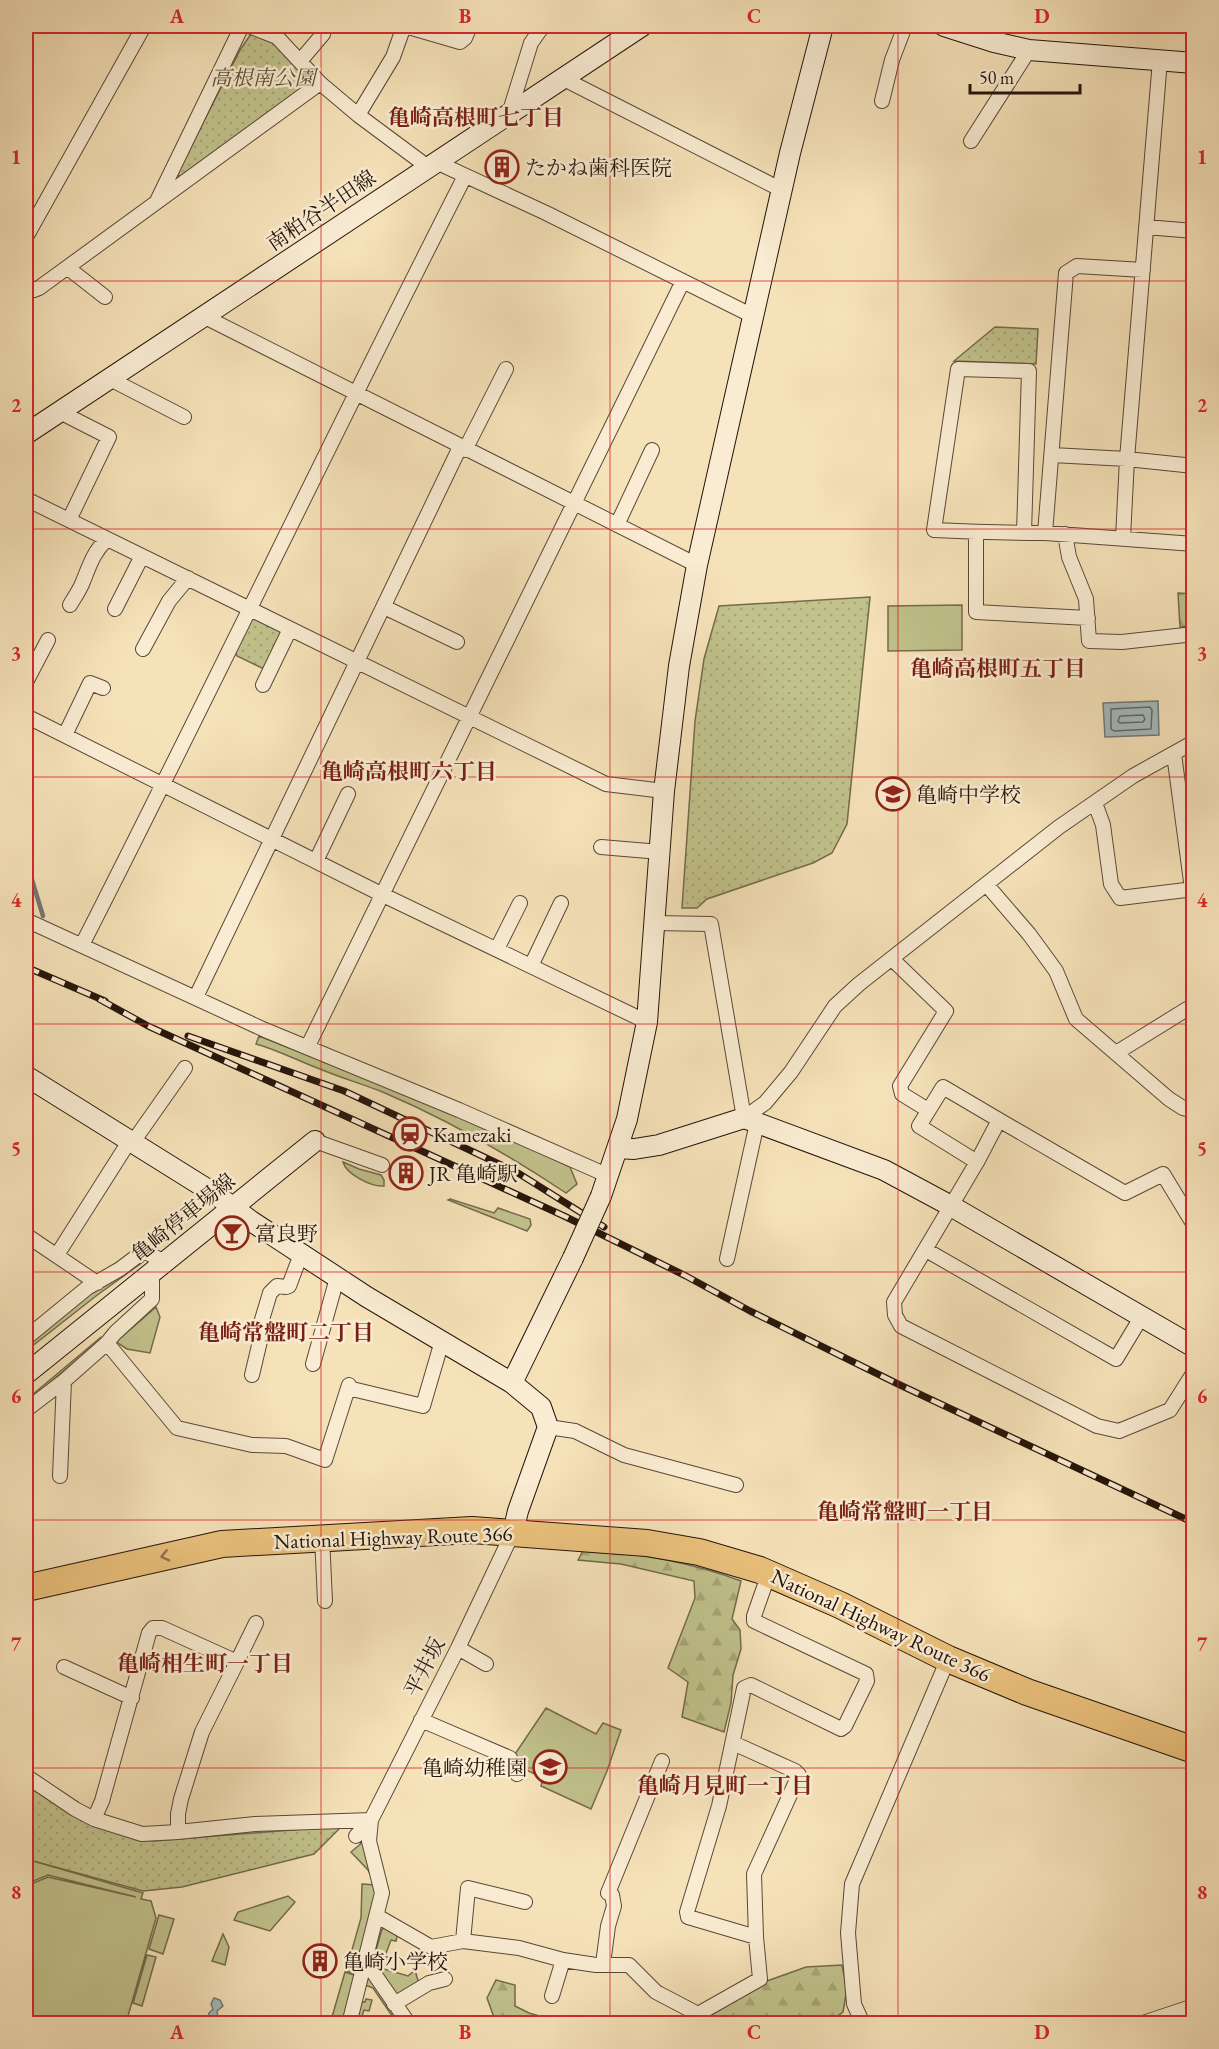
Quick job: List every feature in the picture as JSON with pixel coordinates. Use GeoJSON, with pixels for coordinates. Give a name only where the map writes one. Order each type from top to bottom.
{"type":"FeatureCollection","features":[{"type":"Feature","properties":{"kind":"highway","name":"National Highway Route 366"},"geometry":{"type":"LineString","coordinates":[[26,1588],[222,1544],[472,1530],[647,1543],[699,1552],[768,1573],[840,1605],[948,1659],[1027,1692],[1194,1750]]}},
{"type":"Feature","properties":{"kind":"street"},"geometry":{"type":"LineString","coordinates":[[26,237],[144,26]]}},
{"type":"Feature","properties":{"kind":"street"},"geometry":{"type":"LineString","coordinates":[[157,201],[242,26]]}},
{"type":"Feature","properties":{"kind":"street"},"geometry":{"type":"LineString","coordinates":[[249,26],[278,37],[320,83],[358,115],[432,165],[465,176],[753,316]]}},
{"type":"Feature","properties":{"kind":"street"},"geometry":{"type":"LineString","coordinates":[[301,60],[326,26]]}},
{"type":"Feature","properties":{"kind":"street"},"geometry":{"type":"LineString","coordinates":[[358,115],[393,57],[404,26],[460,42],[465,38],[470,26]]}},
{"type":"Feature","properties":{"kind":"street"},"geometry":{"type":"LineString","coordinates":[[509,114],[531,43],[543,26]]}},
{"type":"Feature","properties":{"kind":"street","name":"南粕谷半田線"},"geometry":{"type":"LineString","coordinates":[[26,434],[205,317],[638,26]]}},
{"type":"Feature","properties":{"kind":"street"},"geometry":{"type":"LineString","coordinates":[[512,1383],[601,1196],[627,1119],[647,1022],[664,791],[678,666],[697,566],[753,316],[823,26]]}},
{"type":"Feature","properties":{"kind":"street"},"geometry":{"type":"LineString","coordinates":[[882,101],[892,60],[905,26]]}},
{"type":"Feature","properties":{"kind":"street"},"geometry":{"type":"LineString","coordinates":[[949,26],[994,42],[1029,50],[1194,63]]}},
{"type":"Feature","properties":{"kind":"street"},"geometry":{"type":"LineString","coordinates":[[971,141],[1029,50]]}},
{"type":"Feature","properties":{"kind":"street"},"geometry":{"type":"LineString","coordinates":[[1123,538],[1127,459],[1160,60]]}},
{"type":"Feature","properties":{"kind":"street"},"geometry":{"type":"LineString","coordinates":[[562,78],[782,190]]}},
{"type":"Feature","properties":{"kind":"street"},"geometry":{"type":"LineString","coordinates":[[26,287],[34,290],[39,288],[68,268],[320,83]]}},
{"type":"Feature","properties":{"kind":"street"},"geometry":{"type":"LineString","coordinates":[[82,945],[465,176]]}},
{"type":"Feature","properties":{"kind":"street"},"geometry":{"type":"LineString","coordinates":[[1146,227],[1194,231]]}},
{"type":"Feature","properties":{"kind":"street"},"geometry":{"type":"LineString","coordinates":[[1045,533],[1066,273],[1077,266],[1143,270]]}},
{"type":"Feature","properties":{"kind":"street"},"geometry":{"type":"LineString","coordinates":[[68,268],[105,297]]}},
{"type":"Feature","properties":{"kind":"street"},"geometry":{"type":"LineString","coordinates":[[308,1046],[684,281]]}},
{"type":"Feature","properties":{"kind":"street"},"geometry":{"type":"LineString","coordinates":[[205,317],[697,566]]}},
{"type":"Feature","properties":{"kind":"street"},"geometry":{"type":"LineString","coordinates":[[196,997],[384,607],[506,369]]}},
{"type":"Feature","properties":{"kind":"street"},"geometry":{"type":"LineString","coordinates":[[1024,533],[1029,371],[958,369],[934,530],[976,532],[1065,534],[1194,544]]}},
{"type":"Feature","properties":{"kind":"street"},"geometry":{"type":"LineString","coordinates":[[110,379],[184,417]]}},
{"type":"Feature","properties":{"kind":"street"},"geometry":{"type":"LineString","coordinates":[[60,412],[109,436],[69,520]]}},
{"type":"Feature","properties":{"kind":"street"},"geometry":{"type":"LineString","coordinates":[[617,525],[652,450]]}},
{"type":"Feature","properties":{"kind":"street"},"geometry":{"type":"LineString","coordinates":[[1052,455],[1127,459],[1194,466]]}},
{"type":"Feature","properties":{"kind":"street"},"geometry":{"type":"LineString","coordinates":[[27,504],[69,520],[606,784],[664,791]]}},
{"type":"Feature","properties":{"kind":"street"},"geometry":{"type":"LineString","coordinates":[[976,532],[976,612],[1088,618]]}},
{"type":"Feature","properties":{"kind":"street"},"geometry":{"type":"LineString","coordinates":[[1065,534],[1069,557],[1086,599],[1089,641],[1122,642],[1194,634]]}},
{"type":"Feature","properties":{"kind":"street"},"geometry":{"type":"LineString","coordinates":[[70,604],[82,584],[86,569],[98,548],[107,539]]}},
{"type":"Feature","properties":{"kind":"street"},"geometry":{"type":"LineString","coordinates":[[115,609],[142,556]]}},
{"type":"Feature","properties":{"kind":"street"},"geometry":{"type":"LineString","coordinates":[[144,649],[169,601],[188,579]]}},
{"type":"Feature","properties":{"kind":"street"},"geometry":{"type":"LineString","coordinates":[[384,607],[457,642]]}},
{"type":"Feature","properties":{"kind":"street"},"geometry":{"type":"LineString","coordinates":[[263,685],[290,629]]}},
{"type":"Feature","properties":{"kind":"street"},"geometry":{"type":"LineString","coordinates":[[26,682],[48,640]]}},
{"type":"Feature","properties":{"kind":"street"},"geometry":{"type":"LineString","coordinates":[[65,735],[90,683],[103,688]]}},
{"type":"Feature","properties":{"kind":"street"},"geometry":{"type":"LineString","coordinates":[[26,716],[383,895],[647,1022]]}},
{"type":"Feature","properties":{"kind":"street"},"geometry":{"type":"LineString","coordinates":[[618,1148],[634,1149],[659,1145],[751,1120],[791,1072],[835,1006],[859,984],[1059,827],[1133,776],[1194,742]]}},
{"type":"Feature","properties":{"kind":"street"},"geometry":{"type":"LineString","coordinates":[[1095,803],[1103,825],[1111,884],[1120,898],[1193,889],[1174,754]]}},
{"type":"Feature","properties":{"kind":"street"},"geometry":{"type":"LineString","coordinates":[[316,861],[348,794]]}},
{"type":"Feature","properties":{"kind":"street"},"geometry":{"type":"LineString","coordinates":[[601,847],[660,852]]}},
{"type":"Feature","properties":{"kind":"street"},"geometry":{"type":"LineString","coordinates":[[986,884],[1056,970],[1076,1019],[1169,1099],[1183,1108],[1194,1111]]}},
{"type":"Feature","properties":{"kind":"street"},"geometry":{"type":"LineString","coordinates":[[496,950],[520,903]]}},
{"type":"Feature","properties":{"kind":"street"},"geometry":{"type":"LineString","coordinates":[[531,966],[561,903]]}},
{"type":"Feature","properties":{"kind":"street"},"geometry":{"type":"LineString","coordinates":[[26,920],[265,1030],[308,1046],[609,1176]]}},
{"type":"Feature","properties":{"kind":"street"},"geometry":{"type":"LineString","coordinates":[[655,923],[711,924],[751,1120],[727,1259]]}},
{"type":"Feature","properties":{"kind":"street"},"geometry":{"type":"LineString","coordinates":[[892,959],[946,1011],[900,1086],[902,1094],[928,1110]]}},
{"type":"Feature","properties":{"kind":"street"},"geometry":{"type":"LineString","coordinates":[[1116,1053],[1186,1010],[1194,1018]]}},
{"type":"Feature","properties":{"kind":"street"},"geometry":{"type":"LineString","coordinates":[[57,1255],[132,1141],[185,1068]]}},
{"type":"Feature","properties":{"kind":"street"},"geometry":{"type":"LineString","coordinates":[[28,1081],[132,1141],[337,1278],[512,1383],[541,1407],[548,1427],[518,1511],[513,1532]]}},
{"type":"Feature","properties":{"kind":"street"},"geometry":{"type":"LineString","coordinates":[[977,1162],[919,1126],[943,1087],[1125,1193],[1163,1174],[1194,1225]]}},
{"type":"Feature","properties":{"kind":"street"},"geometry":{"type":"LineString","coordinates":[[751,1120],[884,1170],[951,1206],[1194,1347]]}},
{"type":"Feature","properties":{"kind":"street"},"geometry":{"type":"LineString","coordinates":[[999,1120],[977,1162],[894,1302],[895,1315],[901,1326],[1097,1426],[1119,1431],[1170,1410],[1194,1372]]}},
{"type":"Feature","properties":{"kind":"street","name":"亀崎停車場線"},"geometry":{"type":"LineString","coordinates":[[26,1374],[315,1141],[382,1165]]}},
{"type":"Feature","properties":{"kind":"street"},"geometry":{"type":"LineString","coordinates":[[26,1235],[97,1283]]}},
{"type":"Feature","properties":{"kind":"street"},"geometry":{"type":"LineString","coordinates":[[926,1250],[1116,1359],[1142,1316]]}},
{"type":"Feature","properties":{"kind":"street"},"geometry":{"type":"LineString","coordinates":[[26,1338],[87,1288],[144,1251],[159,1268],[152,1299],[64,1381],[26,1410]]}},
{"type":"Feature","properties":{"kind":"street"},"geometry":{"type":"LineString","coordinates":[[252,1375],[264,1324],[261,1323],[270,1293],[277,1286],[289,1286],[301,1254]]}},
{"type":"Feature","properties":{"kind":"street"},"geometry":{"type":"LineString","coordinates":[[313,1364],[337,1278]]}},
{"type":"Feature","properties":{"kind":"street"},"geometry":{"type":"LineString","coordinates":[[107,1343],[177,1428],[252,1445],[286,1446],[325,1460],[348,1387],[423,1406],[442,1341]]}},
{"type":"Feature","properties":{"kind":"street"},"geometry":{"type":"LineString","coordinates":[[60,1476],[64,1381]]}},
{"type":"Feature","properties":{"kind":"street"},"geometry":{"type":"LineString","coordinates":[[548,1427],[575,1431],[624,1455],[736,1485]]}},
{"type":"Feature","properties":{"kind":"street","name":"平井坂"},"geometry":{"type":"LineString","coordinates":[[371,1820],[458,1648],[513,1532]]}},
{"type":"Feature","properties":{"kind":"street"},"geometry":{"type":"LineString","coordinates":[[322,1537],[325,1601]]}},
{"type":"Feature","properties":{"kind":"street"},"geometry":{"type":"LineString","coordinates":[[756,1938],[688,1917],[687,1912],[719,1806],[744,1688],[752,1685],[841,1729],[845,1726],[867,1681],[866,1674],[754,1621],[768,1573]]}},
{"type":"Feature","properties":{"kind":"street"},"geometry":{"type":"LineString","coordinates":[[178,1832],[181,1799],[202,1732],[256,1623]]}},
{"type":"Feature","properties":{"kind":"street"},"geometry":{"type":"LineString","coordinates":[[94,1819],[102,1801],[153,1628],[162,1628],[237,1662]]}},
{"type":"Feature","properties":{"kind":"street"},"geometry":{"type":"LineString","coordinates":[[458,1648],[486,1664]]}},
{"type":"Feature","properties":{"kind":"street"},"geometry":{"type":"LineString","coordinates":[[862,2024],[854,2004],[848,1933],[852,1884],[948,1659]]}},
{"type":"Feature","properties":{"kind":"street"},"geometry":{"type":"LineString","coordinates":[[64,1666],[132,1698]]}},
{"type":"Feature","properties":{"kind":"street"},"geometry":{"type":"LineString","coordinates":[[421,1720],[510,1758],[517,1774]]}},
{"type":"Feature","properties":{"kind":"street"},"geometry":{"type":"LineString","coordinates":[[376,1916],[431,1947],[463,1941],[519,1948],[563,1960],[629,1965],[656,1992],[698,2014],[760,1979],[754,1874],[799,1775],[795,1771],[733,1743]]}},
{"type":"Feature","properties":{"kind":"street"},"geometry":{"type":"LineString","coordinates":[[603,1964],[608,1926],[614,1906],[612,1895],[608,1893],[662,1761]]}},
{"type":"Feature","properties":{"kind":"street"},"geometry":{"type":"LineString","coordinates":[[26,1776],[94,1819],[142,1834],[255,1824],[371,1820]]}},
{"type":"Feature","properties":{"kind":"street"},"geometry":{"type":"LineString","coordinates":[[356,1836],[371,1820]]}},
{"type":"Feature","properties":{"kind":"street"},"geometry":{"type":"LineString","coordinates":[[349,2024],[382,1893],[369,1841],[371,1820]]}},
{"type":"Feature","properties":{"kind":"street"},"geometry":{"type":"LineString","coordinates":[[463,1941],[468,1888],[525,1902]]}},
{"type":"Feature","properties":{"kind":"street"},"geometry":{"type":"LineString","coordinates":[[552,1996],[563,1960]]}},
{"type":"Feature","properties":{"kind":"street"},"geometry":{"type":"LineString","coordinates":[[366,1962],[409,2024]]}},
{"type":"Feature","properties":{"kind":"street"},"geometry":{"type":"LineString","coordinates":[[394,2004],[429,1983],[445,1979]]}},
{"type":"Feature","properties":{"kind":"street"},"geometry":{"type":"LineString","coordinates":[[1140,2024],[1194,2006]]}},
{"type":"Feature","properties":{"kind":"green space","name":"高根南公園"},"geometry":{"type":"Polygon","coordinates":[[[251,34],[277,44],[308,78],[308,86],[183,179],[177,174],[240,50],[251,34]]]}},
{"type":"Feature","properties":{"kind":"green space"},"geometry":{"type":"Polygon","coordinates":[[[995,327],[1038,329],[1036,364],[954,361],[995,327]]]}},
{"type":"Feature","properties":{"kind":"green space"},"geometry":{"type":"Polygon","coordinates":[[[1178,593],[1193,594],[1193,625],[1180,627],[1178,593]]]}},
{"type":"Feature","properties":{"kind":"green space"},"geometry":{"type":"Polygon","coordinates":[[[870,597],[847,824],[832,853],[813,863],[707,899],[697,908],[682,908],[695,721],[704,659],[719,606],[870,597]]]}},
{"type":"Feature","properties":{"kind":"green space"},"geometry":{"type":"Polygon","coordinates":[[[962,605],[962,650],[888,651],[888,606],[962,605]]]}},
{"type":"Feature","properties":{"kind":"green space"},"geometry":{"type":"Polygon","coordinates":[[[255,618],[282,631],[266,670],[237,656],[235,652],[250,620],[255,618]]]}},
{"type":"Feature","properties":{"kind":"green space"},"geometry":{"type":"Polygon","coordinates":[[[259,1036],[460,1115],[570,1167],[577,1184],[566,1193],[455,1126],[385,1093],[256,1044],[259,1036]]]}},
{"type":"Feature","properties":{"kind":"green space"},"geometry":{"type":"Polygon","coordinates":[[[343,1162],[381,1175],[384,1186],[360,1179],[345,1167],[343,1162]]]}},
{"type":"Feature","properties":{"kind":"green space"},"geometry":{"type":"Polygon","coordinates":[[[448,1200],[494,1213],[498,1208],[530,1219],[531,1225],[527,1231],[448,1200]]]}},
{"type":"Feature","properties":{"kind":"green space"},"geometry":{"type":"Polygon","coordinates":[[[142,1261],[26,1351],[26,1345],[90,1293],[142,1261]]]}},
{"type":"Feature","properties":{"kind":"green space"},"geometry":{"type":"Polygon","coordinates":[[[156,1307],[160,1317],[150,1353],[127,1349],[116,1342],[156,1307]]]}},
{"type":"Feature","properties":{"kind":"green space"},"geometry":{"type":"Polygon","coordinates":[[[100,1338],[99,1341],[26,1403],[26,1400],[100,1338]]]}},
{"type":"Feature","properties":{"kind":"green space"},"geometry":{"type":"Polygon","coordinates":[[[584,1549],[664,1559],[741,1581],[732,1619],[740,1630],[741,1649],[733,1675],[731,1703],[724,1732],[682,1717],[688,1682],[668,1668],[695,1598],[694,1581],[621,1564],[578,1560],[584,1549]]]}},
{"type":"Feature","properties":{"kind":"green space"},"geometry":{"type":"Polygon","coordinates":[[[546,1708],[596,1734],[603,1723],[621,1730],[591,1809],[541,1786],[543,1778],[518,1766],[513,1757],[546,1708]]]}},
{"type":"Feature","properties":{"kind":"green space"},"geometry":{"type":"Polygon","coordinates":[[[26,1785],[86,1820],[118,1833],[153,1841],[342,1826],[314,1854],[182,1887],[143,1891],[26,1859],[26,1785]]]}},
{"type":"Feature","properties":{"kind":"green space"},"geometry":{"type":"Polygon","coordinates":[[[364,1841],[373,1880],[368,1870],[351,1852],[364,1841]]]}},
{"type":"Feature","properties":{"kind":"green space"},"geometry":{"type":"Polygon","coordinates":[[[30,1860],[143,1893],[141,1899],[151,1901],[156,1918],[126,2023],[26,2023],[26,1886],[48,1877],[136,1897],[48,1875],[26,1884],[26,1861],[30,1860]]]}},
{"type":"Feature","properties":{"kind":"green space"},"geometry":{"type":"Polygon","coordinates":[[[362,1884],[375,1885],[374,1922],[358,1975],[346,1971],[361,1918],[362,1884]]]}},
{"type":"Feature","properties":{"kind":"green space"},"geometry":{"type":"Polygon","coordinates":[[[288,1896],[295,1902],[270,1931],[234,1920],[238,1912],[288,1896]]]}},
{"type":"Feature","properties":{"kind":"green space"},"geometry":{"type":"Polygon","coordinates":[[[159,1915],[174,1919],[163,1954],[149,1949],[159,1915]]]}},
{"type":"Feature","properties":{"kind":"green space"},"geometry":{"type":"Polygon","coordinates":[[[388,1926],[398,1933],[396,1941],[391,1940],[385,1956],[388,1957],[384,1969],[408,1976],[415,1970],[419,1984],[397,1998],[373,1961],[382,1929],[388,1926]]]}},
{"type":"Feature","properties":{"kind":"green space"},"geometry":{"type":"Polygon","coordinates":[[[223,1934],[229,1947],[225,1965],[212,1961],[223,1934]]]}},
{"type":"Feature","properties":{"kind":"green space"},"geometry":{"type":"Polygon","coordinates":[[[147,1955],[156,1957],[142,2006],[133,2003],[147,1955]]]}},
{"type":"Feature","properties":{"kind":"green space"},"geometry":{"type":"Polygon","coordinates":[[[842,1965],[847,1989],[843,2012],[828,2023],[704,2024],[703,2020],[767,1981],[806,1967],[842,1965]]]}},
{"type":"Feature","properties":{"kind":"green space"},"geometry":{"type":"Polygon","coordinates":[[[345,1972],[357,1976],[343,2023],[330,2024],[345,1972]]]}},
{"type":"Feature","properties":{"kind":"green space"},"geometry":{"type":"Polygon","coordinates":[[[369,1974],[404,2023],[397,2023],[373,1988],[365,1985],[369,1974]]]}},
{"type":"Feature","properties":{"kind":"green space"},"geometry":{"type":"Polygon","coordinates":[[[496,1980],[515,1985],[515,2006],[529,2013],[564,2023],[496,2023],[487,1998],[496,1980]]]}},
{"type":"Feature","properties":{"kind":"green space"},"geometry":{"type":"Polygon","coordinates":[[[366,1999],[372,2000],[369,2011],[364,2010],[361,2019],[366,2021],[355,2024],[362,2002],[366,1999]]]}},
{"type":"Feature","properties":{"kind":"water"},"geometry":{"type":"Polygon","coordinates":[[[1158,701],[1159,735],[1105,737],[1103,703],[1158,701]]]}},
{"type":"Feature","properties":{"kind":"water"},"geometry":{"type":"Polygon","coordinates":[[[214,1998],[220,2000],[223,2006],[217,2011],[218,2019],[213,2022],[208,2018],[213,2009],[211,2004],[214,1998]]]}},
{"type":"Feature","properties":{"kind":"waterway"},"geometry":{"type":"LineString","coordinates":[[26,860],[43,916]]}},
{"type":"Feature","properties":{"kind":"railway"},"geometry":{"type":"LineString","coordinates":[[26,967],[105,1001]]}},
{"type":"Feature","properties":{"kind":"railway"},"geometry":{"type":"LineString","coordinates":[[99,999],[148,1026],[564,1216],[900,1385],[1194,1523]]}},
{"type":"Feature","properties":{"kind":"railway"},"geometry":{"type":"LineString","coordinates":[[188,1036],[344,1091],[518,1173],[604,1227]]}},
{"type":"Feature","properties":{"kind":"place","name":"たかね歯科医院"},"geometry":{"type":"Point","coordinates":[502,167]}},
{"type":"Feature","properties":{"kind":"place","name":"亀崎中学校"},"geometry":{"type":"Point","coordinates":[893,794]}},
{"type":"Feature","properties":{"kind":"place","name":"Kamezaki"},"geometry":{"type":"Point","coordinates":[410,1134]}},
{"type":"Feature","properties":{"kind":"place","name":"JR 亀崎駅"},"geometry":{"type":"Point","coordinates":[406,1173]}},
{"type":"Feature","properties":{"kind":"place","name":"富良野"},"geometry":{"type":"Point","coordinates":[232,1233]}},
{"type":"Feature","properties":{"kind":"place","name":"亀崎幼稚園"},"geometry":{"type":"Point","coordinates":[550,1767]}},
{"type":"Feature","properties":{"kind":"place","name":"亀崎小学校"},"geometry":{"type":"Point","coordinates":[320,1961]}},
{"type":"Feature","properties":{"kind":"district","name":"亀崎高根町七丁目"},"geometry":{"type":"Point","coordinates":[476,117]}},
{"type":"Feature","properties":{"kind":"district","name":"亀崎高根町五丁目"},"geometry":{"type":"Point","coordinates":[998,668]}},
{"type":"Feature","properties":{"kind":"district","name":"亀崎高根町六丁目"},"geometry":{"type":"Point","coordinates":[409,771]}},
{"type":"Feature","properties":{"kind":"district","name":"亀崎常盤町二丁目"},"geometry":{"type":"Point","coordinates":[286,1332]}},
{"type":"Feature","properties":{"kind":"district","name":"亀崎常盤町一丁目"},"geometry":{"type":"Point","coordinates":[905,1511]}},
{"type":"Feature","properties":{"kind":"district","name":"亀崎相生町一丁目"},"geometry":{"type":"Point","coordinates":[205,1663]}},
{"type":"Feature","properties":{"kind":"district","name":"亀崎月見町一丁目"},"geometry":{"type":"Point","coordinates":[725,1785]}}]}
